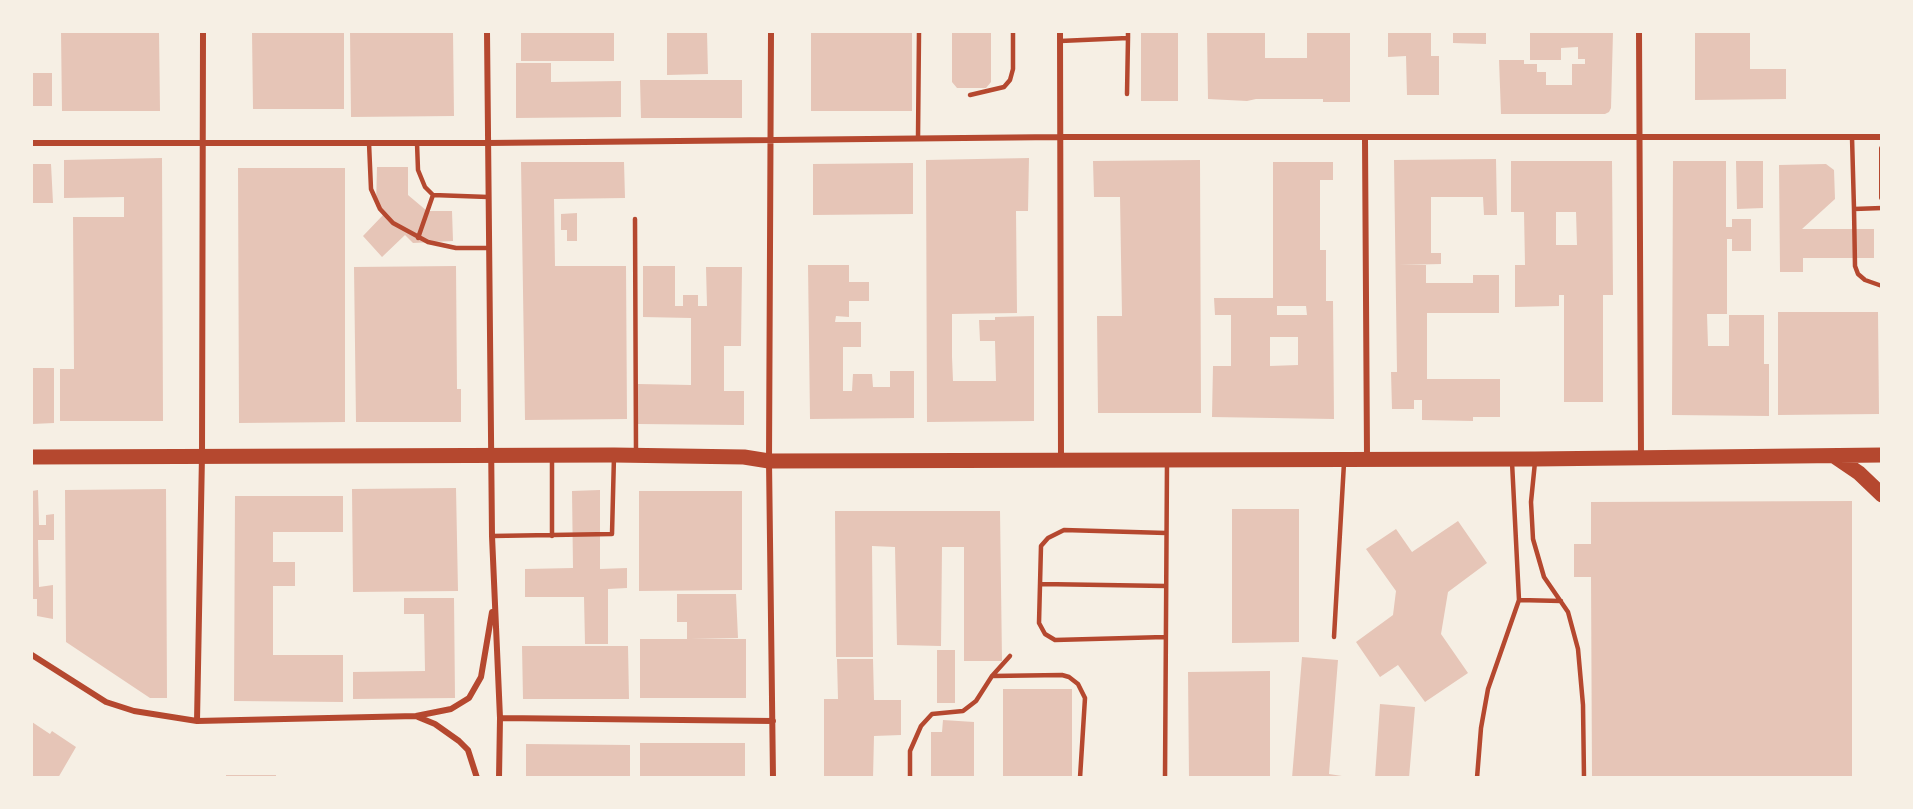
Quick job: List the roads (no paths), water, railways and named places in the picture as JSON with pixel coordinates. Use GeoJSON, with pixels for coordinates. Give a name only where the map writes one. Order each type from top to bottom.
{"type":"FeatureCollection","features":[{"type":"Feature","properties":{"kind":"main road"},"geometry":{"type":"LineString","coordinates":[[32,457],[614,455],[744,457],[770,461],[1367,457],[1535,459],[1881,455]]}},
{"type":"Feature","properties":{"kind":"main road"},"geometry":{"type":"LineString","coordinates":[[1834,456],[1859,473],[1881,495]]}},
{"type":"Feature","properties":{"kind":"street"},"geometry":{"type":"LineString","coordinates":[[197,721],[205,142],[203,32]]}},
{"type":"Feature","properties":{"kind":"street"},"geometry":{"type":"LineString","coordinates":[[487,32],[492,536],[500,718],[499,777]]}},
{"type":"Feature","properties":{"kind":"street"},"geometry":{"type":"LineString","coordinates":[[771,32],[770,461],[773,777]]}},
{"type":"Feature","properties":{"kind":"street"},"geometry":{"type":"LineString","coordinates":[[1060,32],[1061,459]]}},
{"type":"Feature","properties":{"kind":"street"},"geometry":{"type":"LineString","coordinates":[[1639,32],[1641,458]]}},
{"type":"Feature","properties":{"kind":"street"},"geometry":{"type":"LineString","coordinates":[[32,143],[488,143],[1059,137],[1881,138]]}},
{"type":"Feature","properties":{"kind":"street"},"geometry":{"type":"LineString","coordinates":[[1365,139],[1367,457]]}},
{"type":"Feature","properties":{"kind":"street"},"geometry":{"type":"LineString","coordinates":[[32,655],[106,702],[134,711],[197,721],[416,717],[451,709],[469,698],[476,688],[481,677],[494,599]]}},
{"type":"Feature","properties":{"kind":"street"},"geometry":{"type":"LineString","coordinates":[[416,717],[435,724],[459,741],[468,750],[477,777]]}},
{"type":"Feature","properties":{"kind":"street"},"geometry":{"type":"LineString","coordinates":[[500,718],[773,721]]}},
{"type":"Feature","properties":{"kind":"lane"},"geometry":{"type":"LineString","coordinates":[[918,138],[919,32]]}},
{"type":"Feature","properties":{"kind":"lane"},"geometry":{"type":"LineString","coordinates":[[970,94],[1004,87],[1010,80],[1013,69],[1013,32]]}},
{"type":"Feature","properties":{"kind":"lane"},"geometry":{"type":"LineString","coordinates":[[1127,94],[1128,32]]}},
{"type":"Feature","properties":{"kind":"lane"},"geometry":{"type":"LineString","coordinates":[[1060,41],[1128,38]]}},
{"type":"Feature","properties":{"kind":"lane"},"geometry":{"type":"LineString","coordinates":[[1852,137],[1858,274],[1865,280],[1881,286]]}},
{"type":"Feature","properties":{"kind":"lane"},"geometry":{"type":"LineString","coordinates":[[369,143],[371,189],[380,209],[393,223],[418,238],[456,248],[488,248]]}},
{"type":"Feature","properties":{"kind":"lane"},"geometry":{"type":"LineString","coordinates":[[417,143],[418,170],[425,187],[433,195],[488,197]]}},
{"type":"Feature","properties":{"kind":"lane"},"geometry":{"type":"LineString","coordinates":[[418,238],[433,195]]}},
{"type":"Feature","properties":{"kind":"lane"},"geometry":{"type":"LineString","coordinates":[[1854,209],[1881,207]]}},
{"type":"Feature","properties":{"kind":"lane"},"geometry":{"type":"LineString","coordinates":[[635,219],[636,456]]}},
{"type":"Feature","properties":{"kind":"lane"},"geometry":{"type":"LineString","coordinates":[[552,455],[552,536]]}},
{"type":"Feature","properties":{"kind":"lane"},"geometry":{"type":"LineString","coordinates":[[492,536],[612,534],[614,455]]}},
{"type":"Feature","properties":{"kind":"lane"},"geometry":{"type":"LineString","coordinates":[[1334,637],[1344,458]]}},
{"type":"Feature","properties":{"kind":"lane"},"geometry":{"type":"LineString","coordinates":[[1165,777],[1167,459]]}},
{"type":"Feature","properties":{"kind":"lane"},"geometry":{"type":"LineString","coordinates":[[1477,777],[1480,728],[1488,689],[1519,600],[1512,459]]}},
{"type":"Feature","properties":{"kind":"lane"},"geometry":{"type":"LineString","coordinates":[[1535,459],[1531,501],[1533,539],[1544,577],[1561,601],[1574,628],[1583,705],[1584,777]]}},
{"type":"Feature","properties":{"kind":"lane"},"geometry":{"type":"LineString","coordinates":[[1165,637],[1055,640],[1045,634],[1039,623],[1041,546],[1048,538],[1064,530],[1166,533]]}},
{"type":"Feature","properties":{"kind":"lane"},"geometry":{"type":"LineString","coordinates":[[1041,584],[1166,586]]}},
{"type":"Feature","properties":{"kind":"lane"},"geometry":{"type":"LineString","coordinates":[[1519,600],[1561,601]]}},
{"type":"Feature","properties":{"kind":"lane"},"geometry":{"type":"LineString","coordinates":[[910,777],[910,752],[921,726],[932,714],[963,711],[976,701],[992,676],[1010,656]]}},
{"type":"Feature","properties":{"kind":"lane"},"geometry":{"type":"LineString","coordinates":[[992,676],[1062,675],[1070,677],[1078,684],[1084,698],[1080,777]]}}]}
